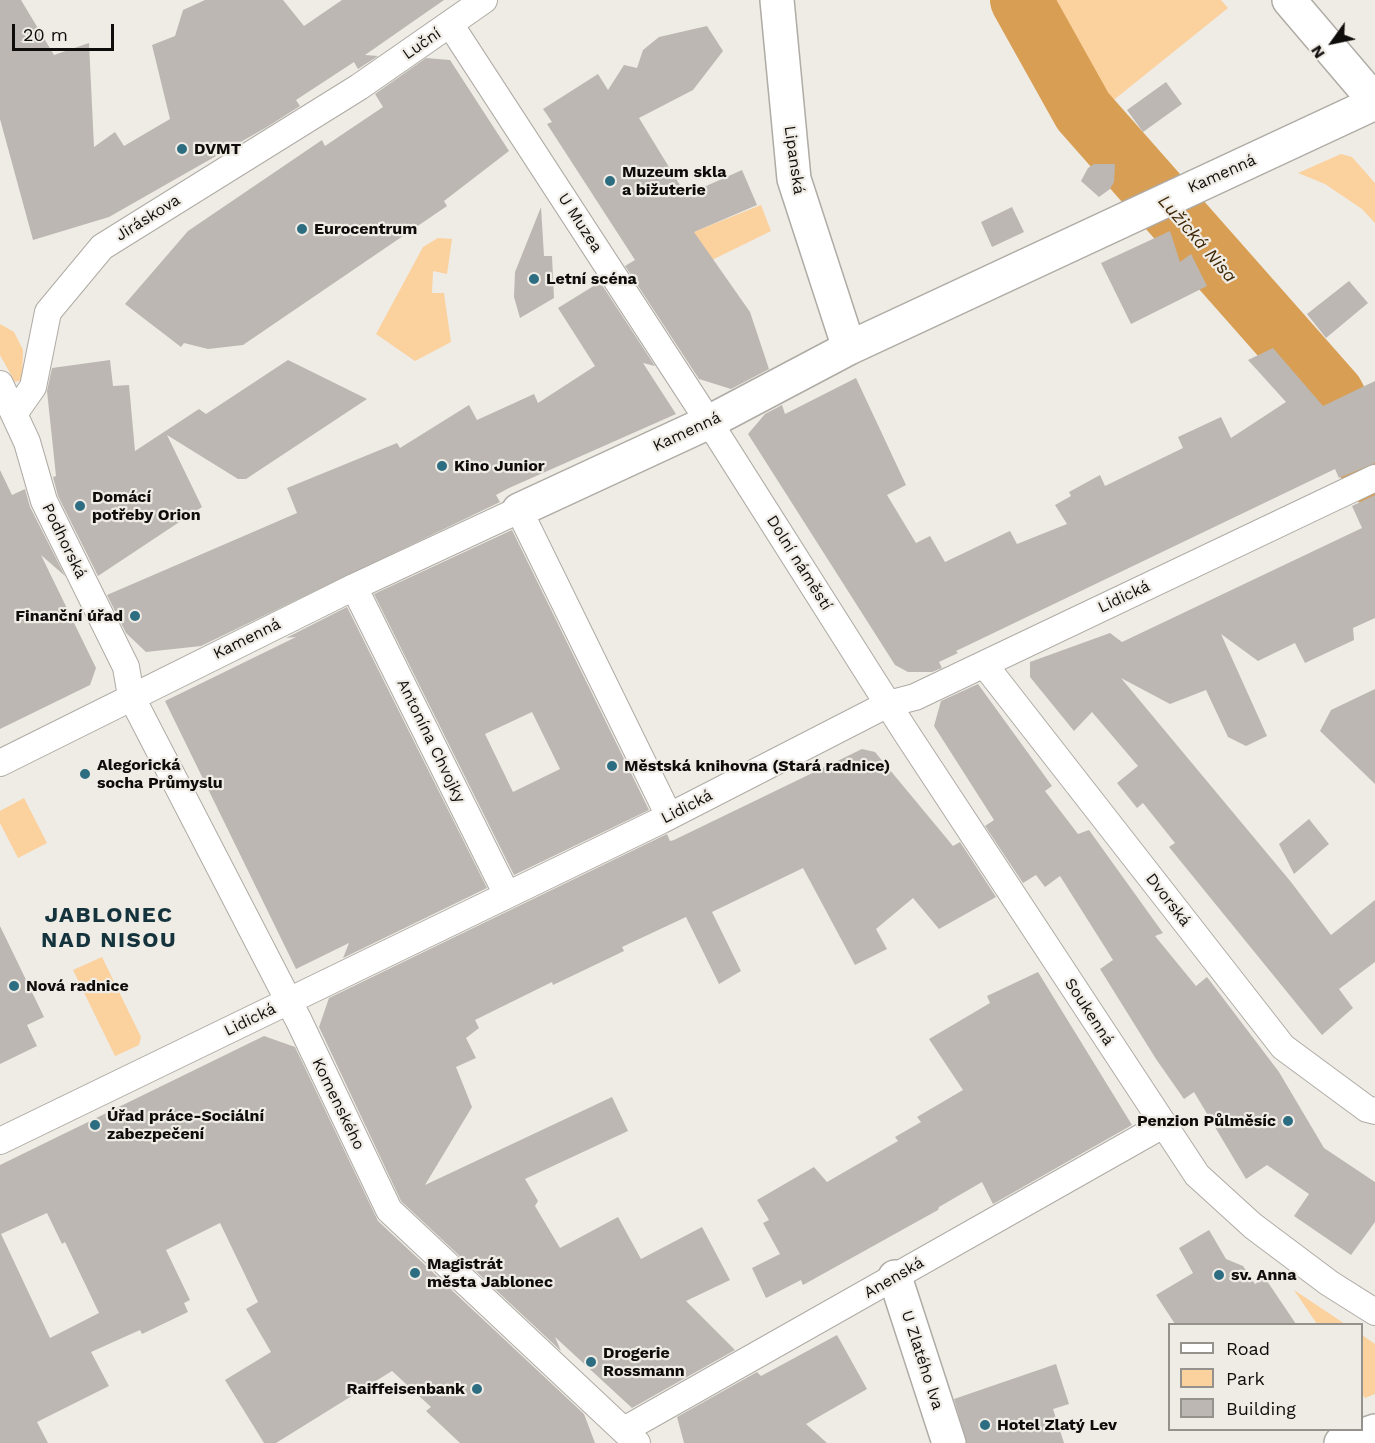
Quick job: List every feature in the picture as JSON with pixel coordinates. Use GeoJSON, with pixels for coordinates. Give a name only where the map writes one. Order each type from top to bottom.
{"type":"FeatureCollection","features":[{"type":"Feature","properties":{"kind":"street","name":"Luční"},"geometry":{"type":"LineString","coordinates":[[360,87],[484,0]]}},
{"type":"Feature","properties":{"kind":"street","name":"Lipanská"},"geometry":{"type":"LineString","coordinates":[[777,0],[794,179],[849,348]]}},
{"type":"Feature","properties":{"kind":"street"},"geometry":{"type":"LineString","coordinates":[[1289,0],[1375,102]]}},
{"type":"Feature","properties":{"kind":"street","name":"U Muzea"},"geometry":{"type":"LineString","coordinates":[[450,24],[709,423]]}},
{"type":"Feature","properties":{"kind":"street","name":"Jiráskova"},"geometry":{"type":"LineString","coordinates":[[15,414],[33,387],[48,312],[102,247],[360,87]]}},
{"type":"Feature","properties":{"kind":"street","name":"Kamenná"},"geometry":{"type":"LineString","coordinates":[[0,763],[354,587],[709,423],[849,348],[1375,102]]}},
{"type":"Feature","properties":{"kind":"street","name":"Podhorská"},"geometry":{"type":"LineString","coordinates":[[0,384],[27,442],[44,501],[126,667],[131,696]]}},
{"type":"Feature","properties":{"kind":"street","name":"Dolní náměstí"},"geometry":{"type":"LineString","coordinates":[[709,423],[888,704]]}},
{"type":"Feature","properties":{"kind":"street","name":"Lidická"},"geometry":{"type":"LineString","coordinates":[[0,1141],[507,896],[888,704],[915,697],[1365,483]]}},
{"type":"Feature","properties":{"kind":"street"},"geometry":{"type":"LineString","coordinates":[[519,510],[669,816]]}},
{"type":"Feature","properties":{"kind":"street","name":"Antonína Chvojky"},"geometry":{"type":"LineString","coordinates":[[354,587],[507,896]]}},
{"type":"Feature","properties":{"kind":"street","name":"Dvorská"},"geometry":{"type":"LineString","coordinates":[[984,664],[1283,1047],[1367,1109],[1375,1111]]}},
{"type":"Feature","properties":{"kind":"street","name":"Komenského"},"geometry":{"type":"LineString","coordinates":[[131,696],[287,1002],[389,1209],[631,1437]]}},
{"type":"Feature","properties":{"kind":"street","name":"Soukenná"},"geometry":{"type":"LineString","coordinates":[[888,704],[1197,1175],[1253,1226],[1329,1283],[1375,1312]]}},
{"type":"Feature","properties":{"kind":"street","name":"Anenská"},"geometry":{"type":"LineString","coordinates":[[631,1437],[895,1277],[1163,1125]]}},
{"type":"Feature","properties":{"kind":"street","name":"U Zlatého lva"},"geometry":{"type":"LineString","coordinates":[[895,1277],[949,1443]]}},
{"type":"Feature","properties":{"kind":"street"},"geometry":{"type":"LineString","coordinates":[[1341,1443],[1375,1431]]}},
{"type":"Feature","properties":{"kind":"green space"},"geometry":{"type":"Polygon","coordinates":[[[1042,0],[1221,0],[1228,8],[1105,107],[1042,0]]]}},
{"type":"Feature","properties":{"kind":"green space"},"geometry":{"type":"Polygon","coordinates":[[[1341,154],[1352,157],[1375,183],[1375,223],[1362,209],[1325,184],[1298,173],[1341,154]]]}},
{"type":"Feature","properties":{"kind":"green space"},"geometry":{"type":"Polygon","coordinates":[[[761,205],[771,231],[712,260],[691,233],[761,205]]]}},
{"type":"Feature","properties":{"kind":"green space"},"geometry":{"type":"Polygon","coordinates":[[[438,238],[452,239],[447,274],[433,271],[432,293],[444,293],[451,342],[415,361],[376,334],[423,247],[438,238]]]}},
{"type":"Feature","properties":{"kind":"green space"},"geometry":{"type":"Polygon","coordinates":[[[0,324],[14,332],[23,350],[22,380],[15,382],[0,355],[0,324]]]}},
{"type":"Feature","properties":{"kind":"green space"},"geometry":{"type":"Polygon","coordinates":[[[24,798],[47,843],[18,858],[0,823],[0,811],[24,798]]]}},
{"type":"Feature","properties":{"kind":"green space"},"geometry":{"type":"Polygon","coordinates":[[[102,957],[141,1037],[139,1045],[115,1056],[73,970],[102,957]]]}},
{"type":"Feature","properties":{"kind":"green space"},"geometry":{"type":"Polygon","coordinates":[[[1294,1290],[1344,1323],[1316,1323],[1294,1290]]]}},
{"type":"Feature","properties":{"kind":"green space"},"geometry":{"type":"Polygon","coordinates":[[[1363,1336],[1375,1344],[1375,1394],[1365,1398],[1363,1395],[1363,1336]]]}},
{"type":"Feature","properties":{"kind":"building"},"geometry":{"type":"Polygon","coordinates":[[[0,0],[21,0],[54,55],[89,43],[94,147],[115,132],[124,146],[170,119],[152,45],[175,36],[183,10],[205,0],[283,0],[304,26],[342,0],[444,0],[365,55],[378,56],[358,69],[354,62],[296,100],[300,106],[267,127],[109,217],[33,240],[0,119],[0,0]]]}},
{"type":"Feature","properties":{"kind":"building"},"geometry":{"type":"Polygon","coordinates":[[[707,26],[723,51],[693,90],[639,118],[686,195],[742,170],[757,205],[694,232],[750,312],[769,369],[731,389],[699,379],[625,266],[635,260],[547,124],[552,122],[543,109],[598,74],[608,90],[624,65],[637,68],[643,50],[659,37],[707,26]]]}},
{"type":"Feature","properties":{"kind":"building","name":"Eurocentrum"},"geometry":{"type":"Polygon","coordinates":[[[426,58],[450,60],[509,151],[444,201],[447,206],[243,345],[208,349],[184,343],[181,347],[125,304],[188,231],[322,140],[325,146],[383,107],[375,94],[426,58]]]}},
{"type":"Feature","properties":{"kind":"building"},"geometry":{"type":"Polygon","coordinates":[[[1166,82],[1182,104],[1143,132],[1127,110],[1166,82]]]}},
{"type":"Feature","properties":{"kind":"building"},"geometry":{"type":"Polygon","coordinates":[[[1094,164],[1115,164],[1114,182],[1110,189],[1099,197],[1081,181],[1088,168],[1094,164]]]}},
{"type":"Feature","properties":{"kind":"building","name":"Letní scéna"},"geometry":{"type":"Polygon","coordinates":[[[541,207],[544,256],[552,256],[554,298],[520,318],[514,297],[515,272],[541,207]]]}},
{"type":"Feature","properties":{"kind":"building"},"geometry":{"type":"Polygon","coordinates":[[[1012,207],[1024,232],[992,247],[981,222],[1012,207]]]}},
{"type":"Feature","properties":{"kind":"building"},"geometry":{"type":"Polygon","coordinates":[[[1170,231],[1180,262],[1191,254],[1207,286],[1131,324],[1101,263],[1170,231]]]}},
{"type":"Feature","properties":{"kind":"building"},"geometry":{"type":"Polygon","coordinates":[[[1349,281],[1368,303],[1326,338],[1307,314],[1349,281]]]}},
{"type":"Feature","properties":{"kind":"building"},"geometry":{"type":"Polygon","coordinates":[[[600,282],[655,366],[643,363],[676,414],[509,488],[496,495],[500,502],[201,646],[146,652],[126,633],[107,595],[297,513],[287,488],[397,443],[400,448],[469,405],[477,420],[534,394],[538,403],[595,366],[558,308],[600,282]]]}},
{"type":"Feature","properties":{"kind":"building"},"geometry":{"type":"Polygon","coordinates":[[[1273,348],[1323,406],[1375,381],[1375,463],[1339,478],[1335,469],[956,651],[958,653],[939,662],[942,668],[932,672],[908,672],[895,665],[748,434],[765,414],[782,405],[785,414],[856,378],[906,485],[887,495],[916,543],[930,536],[945,562],[1010,531],[1017,544],[1067,524],[1055,505],[1071,496],[1069,492],[1100,475],[1105,486],[1183,448],[1178,437],[1221,417],[1231,438],[1286,402],[1248,360],[1273,348]]]}},
{"type":"Feature","properties":{"kind":"building"},"geometry":{"type":"Polygon","coordinates":[[[110,360],[113,386],[129,385],[135,451],[199,409],[206,414],[288,360],[367,399],[246,479],[238,479],[167,435],[202,507],[98,576],[58,496],[53,477],[56,476],[47,391],[52,368],[110,360]]]}},
{"type":"Feature","properties":{"kind":"building"},"geometry":{"type":"Polygon","coordinates":[[[0,470],[12,495],[25,489],[30,507],[65,576],[41,555],[96,668],[90,685],[0,729],[0,470]]]}},
{"type":"Feature","properties":{"kind":"building"},"geometry":{"type":"Polygon","coordinates":[[[1375,495],[1375,618],[1353,628],[1354,640],[1305,663],[1295,643],[1258,661],[1221,634],[1267,736],[1246,746],[1228,737],[1206,690],[1170,704],[1121,678],[1291,882],[1331,935],[1375,900],[1375,962],[1339,989],[1353,1008],[1322,1035],[1169,847],[1175,843],[1143,803],[1137,808],[1117,783],[1138,766],[1092,712],[1074,731],[1030,677],[1030,662],[1110,633],[1122,642],[1362,528],[1352,506],[1375,495]]]}},
{"type":"Feature","properties":{"kind":"building"},"geometry":{"type":"Polygon","coordinates":[[[512,530],[649,810],[514,875],[374,594],[512,530]],[[532,712],[485,734],[513,792],[560,769],[532,712]]]}},
{"type":"Feature","properties":{"kind":"building"},"geometry":{"type":"Polygon","coordinates":[[[347,607],[487,888],[343,958],[349,943],[296,969],[165,701],[296,637],[286,638],[347,607]]]}},
{"type":"Feature","properties":{"kind":"building"},"geometry":{"type":"Polygon","coordinates":[[[978,684],[1052,786],[1045,791],[1078,834],[1089,830],[1163,933],[1155,936],[1196,986],[1207,977],[1279,1072],[1324,1148],[1375,1182],[1375,1222],[1351,1255],[1294,1216],[1309,1194],[1267,1165],[1246,1179],[1194,1092],[1184,1099],[1156,1059],[1100,969],[1113,960],[1060,876],[1045,887],[1036,875],[1023,883],[985,826],[994,820],[934,726],[941,701],[978,684]]]}},
{"type":"Feature","properties":{"kind":"building"},"geometry":{"type":"Polygon","coordinates":[[[1375,689],[1375,784],[1320,731],[1331,710],[1375,689]]]}},
{"type":"Feature","properties":{"kind":"building"},"geometry":{"type":"Polygon","coordinates":[[[862,749],[875,752],[953,846],[960,842],[996,897],[939,929],[913,898],[876,929],[887,949],[855,965],[803,868],[712,912],[741,971],[719,984],[686,917],[622,947],[624,951],[553,985],[552,982],[475,1020],[479,1028],[466,1038],[476,1058],[456,1067],[472,1107],[425,1185],[612,1097],[628,1131],[525,1179],[538,1201],[535,1206],[560,1248],[618,1217],[641,1259],[702,1227],[730,1280],[686,1301],[735,1350],[632,1408],[555,1337],[561,1351],[401,1201],[319,1027],[329,998],[667,834],[670,841],[674,840],[862,749]]]}},
{"type":"Feature","properties":{"kind":"building"},"geometry":{"type":"Polygon","coordinates":[[[1309,819],[1329,844],[1294,874],[1279,844],[1309,819]]]}},
{"type":"Feature","properties":{"kind":"building","name":"Nová radnice"},"geometry":{"type":"Polygon","coordinates":[[[0,926],[44,1017],[27,1025],[37,1046],[0,1064],[0,926]]]}},
{"type":"Feature","properties":{"kind":"building"},"geometry":{"type":"Polygon","coordinates":[[[1038,972],[1132,1125],[993,1204],[982,1182],[939,1207],[938,1210],[803,1285],[801,1280],[766,1298],[752,1268],[780,1254],[763,1223],[769,1220],[757,1200],[814,1167],[827,1182],[898,1141],[895,1137],[921,1122],[917,1117],[963,1090],[929,1039],[990,1003],[987,996],[1038,972]]]}},
{"type":"Feature","properties":{"kind":"building"},"geometry":{"type":"Polygon","coordinates":[[[264,1036],[295,1047],[378,1221],[584,1414],[595,1443],[460,1443],[426,1411],[431,1407],[392,1371],[276,1443],[264,1443],[225,1380],[271,1352],[246,1309],[258,1302],[220,1223],[166,1250],[190,1300],[184,1303],[188,1312],[142,1334],[140,1330],[91,1352],[109,1386],[37,1422],[48,1443],[0,1443],[0,1165],[264,1036]],[[47,1213],[1,1234],[50,1338],[99,1313],[65,1242],[62,1244],[47,1213]]]}},
{"type":"Feature","properties":{"kind":"building","name":"sv. Anna"},"geometry":{"type":"Polygon","coordinates":[[[1209,1230],[1226,1259],[1243,1266],[1255,1284],[1265,1278],[1295,1323],[1174,1323],[1156,1295],[1193,1273],[1179,1248],[1209,1230]]]}},
{"type":"Feature","properties":{"kind":"building"},"geometry":{"type":"Polygon","coordinates":[[[837,1335],[867,1389],[806,1424],[827,1443],[684,1443],[677,1417],[757,1372],[761,1376],[837,1335]]]}},
{"type":"Feature","properties":{"kind":"building"},"geometry":{"type":"Polygon","coordinates":[[[1056,1364],[1069,1404],[1053,1409],[1064,1443],[967,1443],[954,1399],[1056,1364]]]}},
{"type":"Feature","properties":{"kind":"waterway","name":"Lužická Nisa"},"geometry":{"type":"LineString","coordinates":[[1021,0],[1083,111],[1333,394],[1375,476]]}},
{"type":"Feature","properties":{"kind":"place","name":"DVMT"},"geometry":{"type":"Point","coordinates":[182,149]}},
{"type":"Feature","properties":{"kind":"place","name":"Muzeum skla a bižuterie"},"geometry":{"type":"Point","coordinates":[610,181]}},
{"type":"Feature","properties":{"kind":"place","name":"Eurocentrum"},"geometry":{"type":"Point","coordinates":[302,229]}},
{"type":"Feature","properties":{"kind":"place","name":"Letní scéna"},"geometry":{"type":"Point","coordinates":[534,279]}},
{"type":"Feature","properties":{"kind":"place","name":"Kino Junior"},"geometry":{"type":"Point","coordinates":[442,466]}},
{"type":"Feature","properties":{"kind":"place","name":"Domácí potřeby Orion"},"geometry":{"type":"Point","coordinates":[80,506]}},
{"type":"Feature","properties":{"kind":"place","name":"Finanční úřad"},"geometry":{"type":"Point","coordinates":[135,616]}},
{"type":"Feature","properties":{"kind":"place","name":"Městská knihovna (Stará radnice)"},"geometry":{"type":"Point","coordinates":[612,766]}},
{"type":"Feature","properties":{"kind":"place","name":"Alegorická socha Průmyslu"},"geometry":{"type":"Point","coordinates":[85,774]}},
{"type":"Feature","properties":{"kind":"place","name":"Nová radnice"},"geometry":{"type":"Point","coordinates":[14,986]}},
{"type":"Feature","properties":{"kind":"place","name":"Penzion Půlměsíc"},"geometry":{"type":"Point","coordinates":[1288,1121]}},
{"type":"Feature","properties":{"kind":"place","name":"Úřad práce-Sociální zabezpečení"},"geometry":{"type":"Point","coordinates":[95,1125]}},
{"type":"Feature","properties":{"kind":"place","name":"Magistrát města Jablonec"},"geometry":{"type":"Point","coordinates":[415,1273]}},
{"type":"Feature","properties":{"kind":"place","name":"sv. Anna"},"geometry":{"type":"Point","coordinates":[1219,1275]}},
{"type":"Feature","properties":{"kind":"place","name":"Drogerie Rossmann"},"geometry":{"type":"Point","coordinates":[591,1362]}},
{"type":"Feature","properties":{"kind":"place","name":"Raiffeisenbank"},"geometry":{"type":"Point","coordinates":[477,1389]}},
{"type":"Feature","properties":{"kind":"place","name":"Hotel Zlatý Lev"},"geometry":{"type":"Point","coordinates":[985,1425]}},
{"type":"Feature","properties":{"kind":"district","name":"JABLONEC NAD NISOU"},"geometry":{"type":"Point","coordinates":[109,928]}}]}
